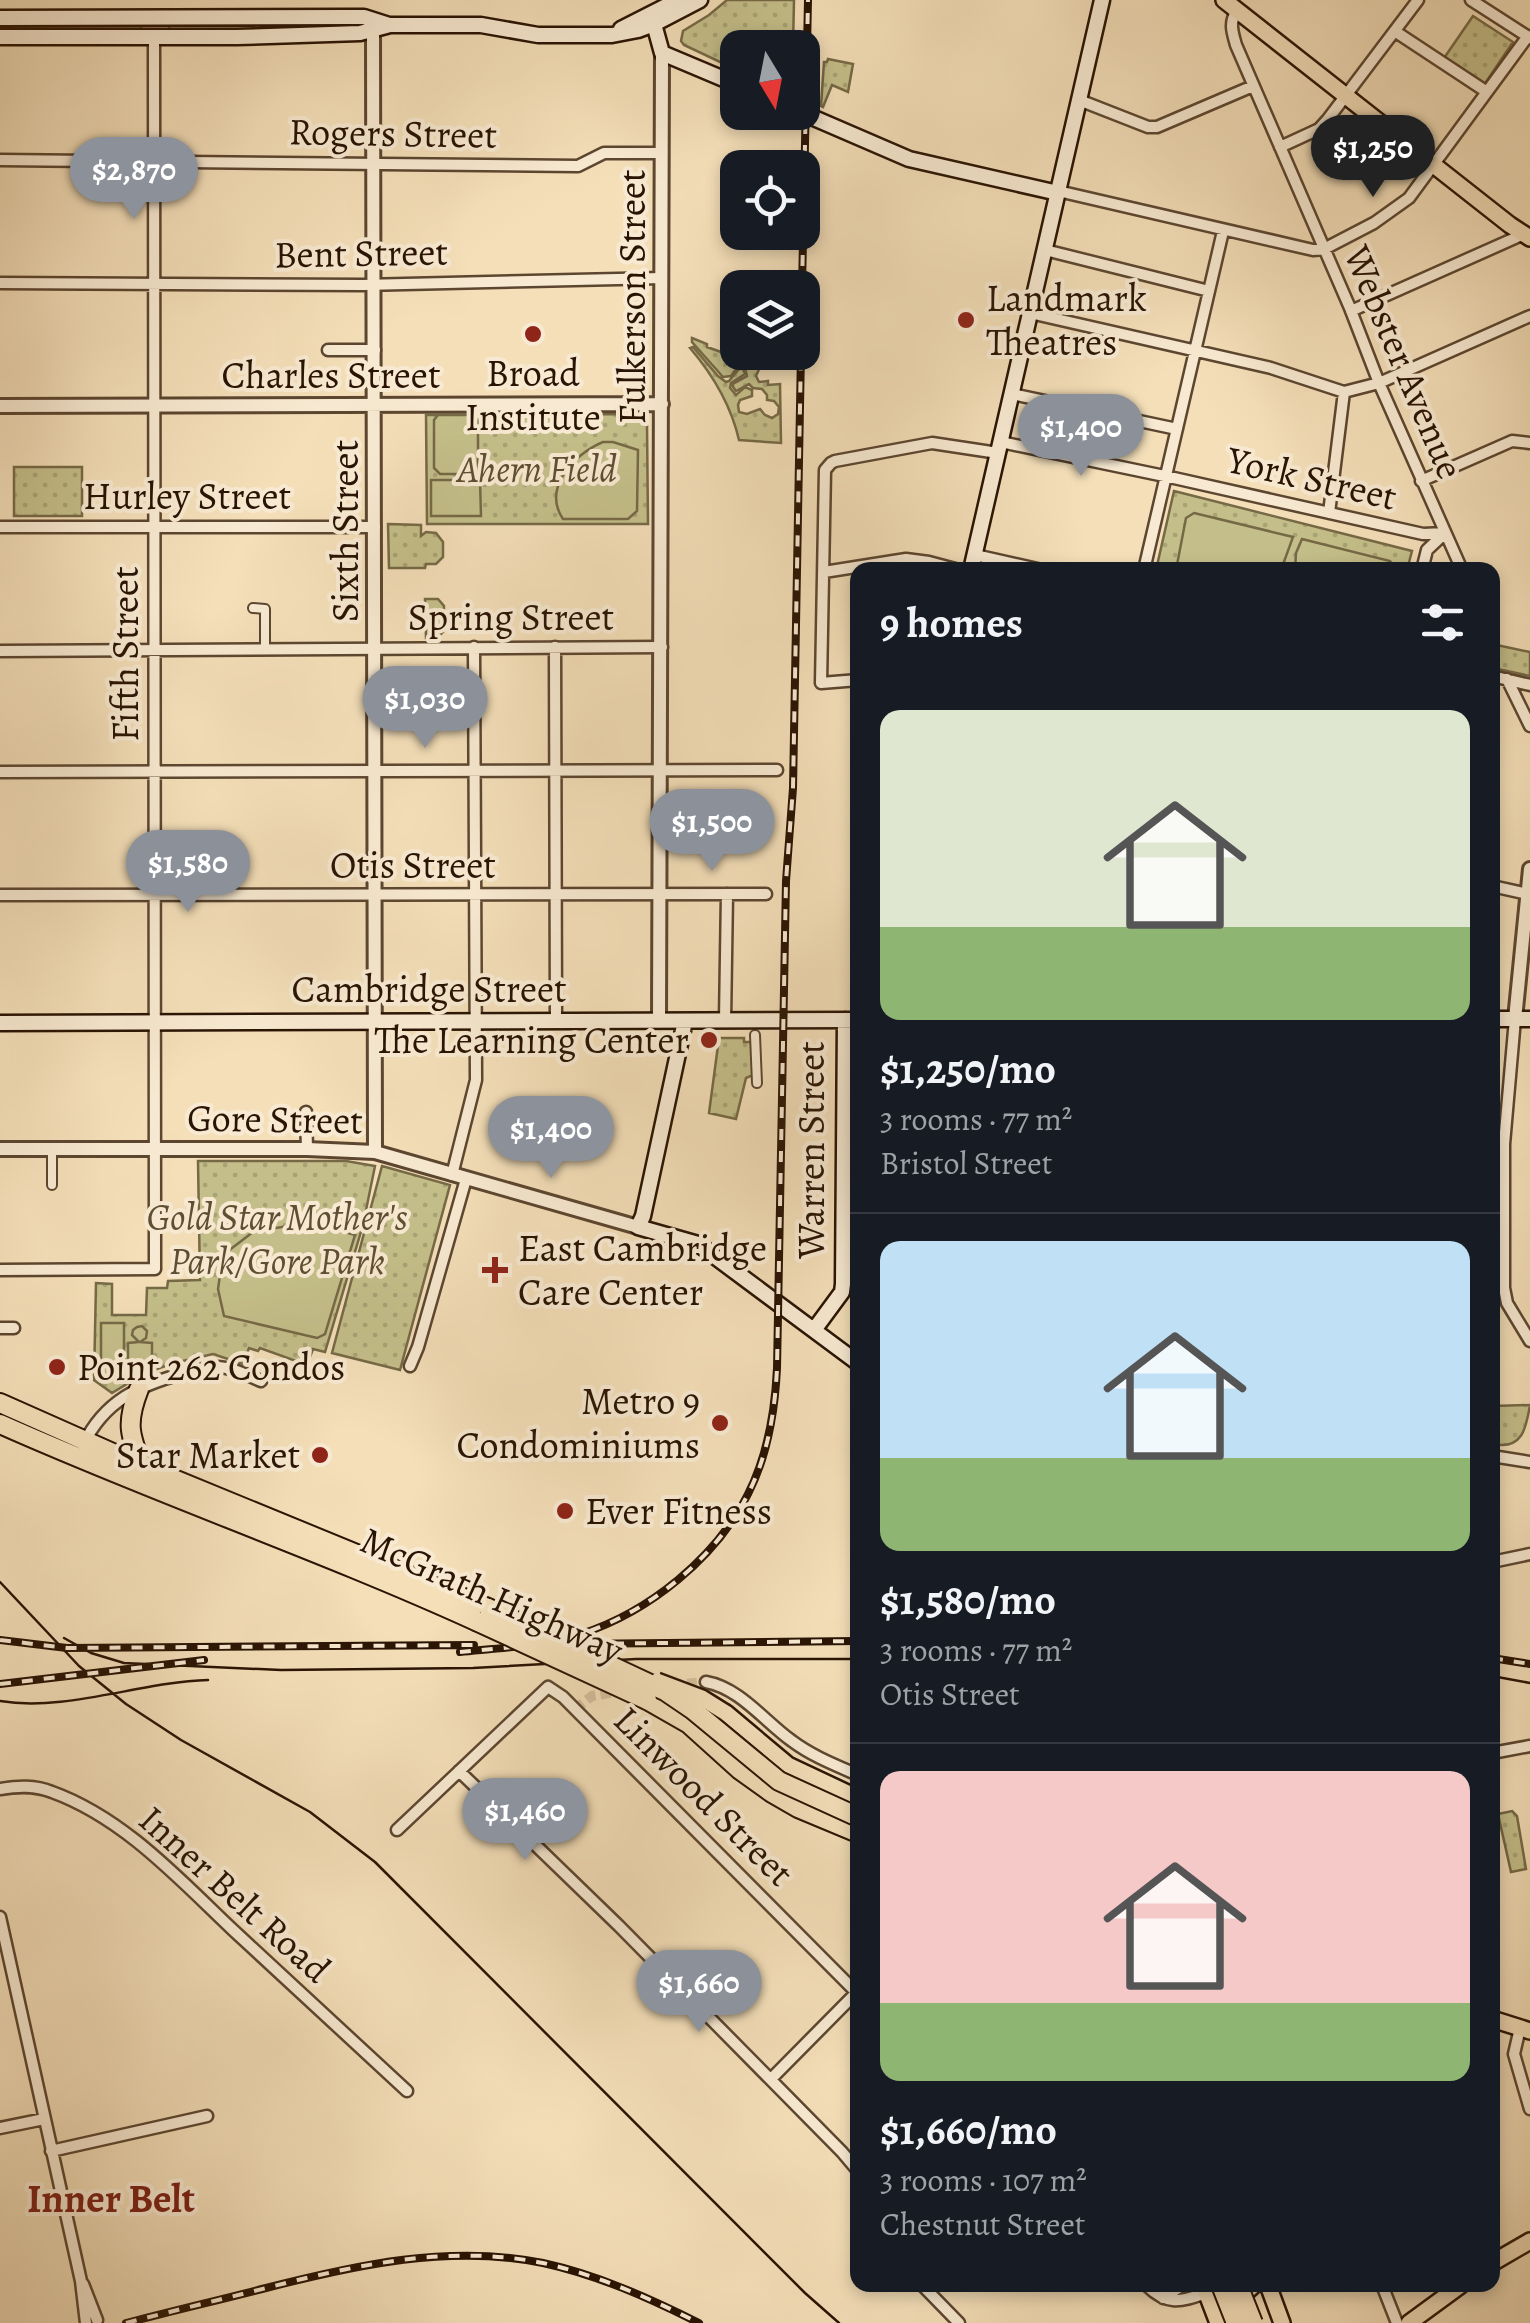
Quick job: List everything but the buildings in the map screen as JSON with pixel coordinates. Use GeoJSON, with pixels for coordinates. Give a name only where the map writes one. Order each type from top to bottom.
{"type":"FeatureCollection","features":[{"type":"Feature","properties":{"kind":"highway"},"geometry":{"type":"LineString","coordinates":[[140,1389],[129,1426],[142,1466]]}},
{"type":"Feature","properties":{"kind":"highway"},"geometry":{"type":"LineString","coordinates":[[0,1403],[81,1450]]}},
{"type":"Feature","properties":{"kind":"highway"},"geometry":{"type":"LineString","coordinates":[[0,1424],[81,1450]]}},
{"type":"Feature","properties":{"kind":"highway","name":"McGrath Highway"},"geometry":{"type":"LineString","coordinates":[[81,1450],[142,1466],[482,1614],[645,1680],[688,1706],[779,1780],[850,1814]]}},
{"type":"Feature","properties":{"kind":"highway","name":"McGrath Highway"},"geometry":{"type":"LineString","coordinates":[[81,1450],[380,1579],[482,1614],[689,1724],[772,1793],[850,1830]]}},
{"type":"Feature","properties":{"kind":"highway"},"geometry":{"type":"LineString","coordinates":[[1213,2292],[1236,2323]]}},
{"type":"Feature","properties":{"kind":"highway"},"geometry":{"type":"LineString","coordinates":[[1241,2292],[1254,2323]]}},
{"type":"Feature","properties":{"kind":"main road"},"geometry":{"type":"LineString","coordinates":[[612,35],[678,0]]}},
{"type":"Feature","properties":{"kind":"main road"},"geometry":{"type":"LineString","coordinates":[[0,37],[360,33],[390,25],[481,25],[538,35],[612,35],[654,24],[700,0]]}},
{"type":"Feature","properties":{"kind":"main road"},"geometry":{"type":"LineString","coordinates":[[973,562],[1102,0]]}},
{"type":"Feature","properties":{"kind":"main road"},"geometry":{"type":"LineString","coordinates":[[1230,5],[1527,236]]}},
{"type":"Feature","properties":{"kind":"main road"},"geometry":{"type":"LineString","coordinates":[[0,18],[364,17],[390,25]]}},
{"type":"Feature","properties":{"kind":"main road"},"geometry":{"type":"LineString","coordinates":[[654,24],[662,53],[720,77]]}},
{"type":"Feature","properties":{"kind":"main road"},"geometry":{"type":"LineString","coordinates":[[820,121],[909,159],[1058,192]]}},
{"type":"Feature","properties":{"kind":"main road","name":"Cambridge Street"},"geometry":{"type":"LineString","coordinates":[[0,1023],[850,1020]]}},
{"type":"Feature","properties":{"kind":"main road"},"geometry":{"type":"LineString","coordinates":[[638,1227],[644,1216],[685,1021]]}},
{"type":"Feature","properties":{"kind":"main road","name":"Gore Street"},"geometry":{"type":"LineString","coordinates":[[638,1227],[698,1244],[850,1357]]}},
{"type":"Feature","properties":{"kind":"main road","name":"Warren Street"},"geometry":{"type":"LineString","coordinates":[[814,1330],[842,1292],[850,1261]]}},
{"type":"Feature","properties":{"kind":"main road","name":"McGrath Highway"},"geometry":{"type":"LineString","coordinates":[[613,1666],[713,1704],[788,1765],[850,1794]]}},
{"type":"Feature","properties":{"kind":"main road"},"geometry":{"type":"LineString","coordinates":[[1500,2022],[1525,2030]]}},
{"type":"Feature","properties":{"kind":"main road"},"geometry":{"type":"LineString","coordinates":[[1500,2258],[1530,2241]]}},
{"type":"Feature","properties":{"kind":"main road"},"geometry":{"type":"LineString","coordinates":[[1211,2292],[1218,2323]]}},
{"type":"Feature","properties":{"kind":"main road"},"geometry":{"type":"LineString","coordinates":[[1214,2292],[1218,2297],[1246,2292]]}},
{"type":"Feature","properties":{"kind":"main road"},"geometry":{"type":"LineString","coordinates":[[1271,2292],[1282,2323]]}},
{"type":"Feature","properties":{"kind":"main road"},"geometry":{"type":"LineString","coordinates":[[1409,2323],[1451,2292]]}},
{"type":"Feature","properties":{"kind":"street"},"geometry":{"type":"LineString","coordinates":[[1280,147],[1319,129],[1418,0]]}},
{"type":"Feature","properties":{"kind":"street"},"geometry":{"type":"LineString","coordinates":[[1058,192],[1223,231],[1324,249],[1374,223],[1408,198],[1529,37],[1471,0]]}},
{"type":"Feature","properties":{"kind":"street","name":"Webster Avenue"},"geometry":{"type":"LineString","coordinates":[[1230,5],[1236,45],[1458,562]]}},
{"type":"Feature","properties":{"kind":"street","name":"Sixth Street"},"geometry":{"type":"LineString","coordinates":[[373,29],[375,1152]]}},
{"type":"Feature","properties":{"kind":"street"},"geometry":{"type":"LineString","coordinates":[[1396,32],[1487,92]]}},
{"type":"Feature","properties":{"kind":"street","name":"Fifth Street"},"geometry":{"type":"LineString","coordinates":[[0,1270],[156,1269],[154,38]]}},
{"type":"Feature","properties":{"kind":"street","name":"Fulkerson Street"},"geometry":{"type":"LineString","coordinates":[[659,1021],[662,53]]}},
{"type":"Feature","properties":{"kind":"street"},"geometry":{"type":"LineString","coordinates":[[1080,100],[1157,127],[1253,86]]}},
{"type":"Feature","properties":{"kind":"street","name":"Rogers Street"},"geometry":{"type":"LineString","coordinates":[[0,160],[578,166],[604,153],[662,153]]}},
{"type":"Feature","properties":{"kind":"street"},"geometry":{"type":"LineString","coordinates":[[1146,562],[1223,231]]}},
{"type":"Feature","properties":{"kind":"street"},"geometry":{"type":"LineString","coordinates":[[1352,312],[1527,236]]}},
{"type":"Feature","properties":{"kind":"street"},"geometry":{"type":"LineString","coordinates":[[1045,250],[1209,291]]}},
{"type":"Feature","properties":{"kind":"street","name":"Bent Street"},"geometry":{"type":"LineString","coordinates":[[0,283],[374,284],[662,278]]}},
{"type":"Feature","properties":{"kind":"street"},"geometry":{"type":"LineString","coordinates":[[1030,313],[1270,368],[1344,392],[1379,383],[1530,316]]}},
{"type":"Feature","properties":{"kind":"street"},"geometry":{"type":"LineString","coordinates":[[328,350],[374,350]]}},
{"type":"Feature","properties":{"kind":"street"},"geometry":{"type":"LineString","coordinates":[[1329,513],[1344,392]]}},
{"type":"Feature","properties":{"kind":"street"},"geometry":{"type":"LineString","coordinates":[[1012,394],[1177,429]]}},
{"type":"Feature","properties":{"kind":"street","name":"Charles Street"},"geometry":{"type":"LineString","coordinates":[[0,406],[662,404]]}},
{"type":"Feature","properties":{"kind":"street"},"geometry":{"type":"LineString","coordinates":[[1421,481],[1512,441],[1530,443]]}},
{"type":"Feature","properties":{"kind":"street","name":"York Street"},"geometry":{"type":"LineString","coordinates":[[824,572],[824,478],[831,462],[932,444],[999,448],[1166,476],[1422,534],[1445,533]]}},
{"type":"Feature","properties":{"kind":"street","name":"Hurley Street"},"geometry":{"type":"LineString","coordinates":[[0,528],[375,527]]}},
{"type":"Feature","properties":{"kind":"street"},"geometry":{"type":"LineString","coordinates":[[1424,562],[1426,550],[1445,533]]}},
{"type":"Feature","properties":{"kind":"street"},"geometry":{"type":"LineString","coordinates":[[892,562],[928,562]]}},
{"type":"Feature","properties":{"kind":"street"},"geometry":{"type":"LineString","coordinates":[[850,568],[824,572],[821,684],[850,681]]}},
{"type":"Feature","properties":{"kind":"street"},"geometry":{"type":"LineString","coordinates":[[252,608],[265,608],[265,648]]}},
{"type":"Feature","properties":{"kind":"street"},"geometry":{"type":"LineString","coordinates":[[556,647],[556,1021]]}},
{"type":"Feature","properties":{"kind":"street","name":"Spring Street"},"geometry":{"type":"LineString","coordinates":[[0,651],[662,647]]}},
{"type":"Feature","properties":{"kind":"street"},"geometry":{"type":"LineString","coordinates":[[410,1366],[459,1177],[476,1080],[474,648]]}},
{"type":"Feature","properties":{"kind":"street"},"geometry":{"type":"LineString","coordinates":[[1500,678],[1530,685]]}},
{"type":"Feature","properties":{"kind":"street"},"geometry":{"type":"LineString","coordinates":[[1507,679],[1530,726]]}},
{"type":"Feature","properties":{"kind":"street"},"geometry":{"type":"LineString","coordinates":[[0,772],[776,770]]}},
{"type":"Feature","properties":{"kind":"street"},"geometry":{"type":"LineString","coordinates":[[1500,1185],[1522,1019],[1530,869]]}},
{"type":"Feature","properties":{"kind":"street"},"geometry":{"type":"LineString","coordinates":[[1500,888],[1528,894]]}},
{"type":"Feature","properties":{"kind":"street"},"geometry":{"type":"LineString","coordinates":[[725,1021],[727,894]]}},
{"type":"Feature","properties":{"kind":"street","name":"Otis Street"},"geometry":{"type":"LineString","coordinates":[[0,896],[766,894]]}},
{"type":"Feature","properties":{"kind":"street"},"geometry":{"type":"LineString","coordinates":[[755,1035],[756,1083]]}},
{"type":"Feature","properties":{"kind":"street"},"geometry":{"type":"LineString","coordinates":[[306,1112],[307,1149]]}},
{"type":"Feature","properties":{"kind":"street","name":"Gore Street"},"geometry":{"type":"LineString","coordinates":[[0,1150],[375,1152],[638,1227]]}},
{"type":"Feature","properties":{"kind":"street"},"geometry":{"type":"LineString","coordinates":[[52,1150],[52,1185]]}},
{"type":"Feature","properties":{"kind":"street"},"geometry":{"type":"LineString","coordinates":[[1500,1231],[1505,1295],[1530,1341]]}},
{"type":"Feature","properties":{"kind":"street"},"geometry":{"type":"LineString","coordinates":[[0,1328],[14,1328]]}},
{"type":"Feature","properties":{"kind":"street"},"geometry":{"type":"LineString","coordinates":[[81,1450],[101,1416],[140,1389],[161,1380],[215,1366],[262,1381]]}},
{"type":"Feature","properties":{"kind":"street"},"geometry":{"type":"LineString","coordinates":[[1500,1457],[1530,1462]]}},
{"type":"Feature","properties":{"kind":"street"},"geometry":{"type":"LineString","coordinates":[[1500,1560],[1530,1554]]}},
{"type":"Feature","properties":{"kind":"street"},"geometry":{"type":"LineString","coordinates":[[706,1682],[736,1696],[801,1748],[850,1770]]}},
{"type":"Feature","properties":{"kind":"street","name":"Linwood Street"},"geometry":{"type":"LineString","coordinates":[[460,1771],[548,1687],[564,1697],[850,1985]]}},
{"type":"Feature","properties":{"kind":"street"},"geometry":{"type":"LineString","coordinates":[[1500,1752],[1530,1746]]}},
{"type":"Feature","properties":{"kind":"street"},"geometry":{"type":"LineString","coordinates":[[397,1830],[460,1771],[850,2162]]}},
{"type":"Feature","properties":{"kind":"street","name":"Inner Belt Road"},"geometry":{"type":"LineString","coordinates":[[0,1789],[32,1786],[49,1790],[118,1828],[176,1876],[407,2090]]}},
{"type":"Feature","properties":{"kind":"street"},"geometry":{"type":"LineString","coordinates":[[0,1917],[91,2321]]}},
{"type":"Feature","properties":{"kind":"street"},"geometry":{"type":"LineString","coordinates":[[771,2079],[850,1999]]}},
{"type":"Feature","properties":{"kind":"street"},"geometry":{"type":"LineString","coordinates":[[1525,2030],[1514,2054],[1530,2110]]}},
{"type":"Feature","properties":{"kind":"street"},"geometry":{"type":"LineString","coordinates":[[51,2150],[207,2116]]}},
{"type":"Feature","properties":{"kind":"street"},"geometry":{"type":"LineString","coordinates":[[0,2128],[44,2119]]}},
{"type":"Feature","properties":{"kind":"street"},"geometry":{"type":"LineString","coordinates":[[929,2292],[958,2323]]}},
{"type":"Feature","properties":{"kind":"street"},"geometry":{"type":"LineString","coordinates":[[1153,2292],[1163,2298],[1185,2300],[1202,2292]]}},
{"type":"Feature","properties":{"kind":"street"},"geometry":{"type":"LineString","coordinates":[[1163,2298],[1172,2292]]}},
{"type":"Feature","properties":{"kind":"street"},"geometry":{"type":"LineString","coordinates":[[1385,2292],[1397,2323]]}},
{"type":"Feature","properties":{"kind":"green space"},"geometry":{"type":"Polygon","coordinates":[[[727,0],[794,0],[793,30],[720,30],[720,62],[681,41],[683,31],[727,0]]]}},
{"type":"Feature","properties":{"kind":"green space"},"geometry":{"type":"Polygon","coordinates":[[[1473,16],[1513,42],[1482,88],[1442,61],[1473,16]]]}},
{"type":"Feature","properties":{"kind":"green space"},"geometry":{"type":"Polygon","coordinates":[[[360,22],[359,30],[169,31],[169,24],[360,22]]]}},
{"type":"Feature","properties":{"kind":"green space"},"geometry":{"type":"Polygon","coordinates":[[[141,24],[141,31],[27,31],[26,25],[141,24]]]}},
{"type":"Feature","properties":{"kind":"green space"},"geometry":{"type":"Polygon","coordinates":[[[828,59],[853,64],[848,92],[832,85],[823,107],[824,62],[828,59]]]}},
{"type":"Feature","properties":{"kind":"green space"},"geometry":{"type":"Polygon","coordinates":[[[692,338],[720,352],[720,370],[735,370],[731,376],[723,377],[692,338]]]}},
{"type":"Feature","properties":{"kind":"green space"},"geometry":{"type":"Polygon","coordinates":[[[690,348],[726,382],[743,370],[745,374],[731,383],[730,388],[736,395],[745,387],[752,390],[752,396],[740,400],[739,412],[747,414],[760,409],[772,418],[778,414],[779,407],[767,400],[762,389],[749,384],[736,391],[733,384],[747,376],[746,370],[759,370],[759,382],[780,384],[781,443],[739,440],[720,391],[690,348]]]}},
{"type":"Feature","properties":{"kind":"green space","name":"Ahern Field"},"geometry":{"type":"Polygon","coordinates":[[[637,414],[647,423],[648,524],[427,524],[426,415],[637,414]]]}},
{"type":"Feature","properties":{"kind":"green space"},"geometry":{"type":"Polygon","coordinates":[[[438,415],[473,415],[478,421],[478,469],[471,474],[440,474],[434,468],[434,420],[438,415]]]}},
{"type":"Feature","properties":{"kind":"green space"},"geometry":{"type":"Polygon","coordinates":[[[603,442],[638,450],[637,511],[628,519],[563,519],[556,496],[564,473],[603,442]]]}},
{"type":"Feature","properties":{"kind":"green space"},"geometry":{"type":"Polygon","coordinates":[[[14,467],[82,467],[82,516],[14,516],[14,467]]]}},
{"type":"Feature","properties":{"kind":"green space"},"geometry":{"type":"Polygon","coordinates":[[[431,480],[480,480],[481,516],[431,516],[431,480]]]}},
{"type":"Feature","properties":{"kind":"green space"},"geometry":{"type":"Polygon","coordinates":[[[1174,491],[1412,551],[1409,562],[1158,562],[1174,491]]]}},
{"type":"Feature","properties":{"kind":"green space"},"geometry":{"type":"Polygon","coordinates":[[[1194,513],[1293,537],[1284,562],[1178,562],[1186,518],[1194,513]]]}},
{"type":"Feature","properties":{"kind":"green space"},"geometry":{"type":"Polygon","coordinates":[[[388,524],[421,525],[421,536],[436,533],[443,542],[443,557],[425,568],[389,568],[388,524]]]}},
{"type":"Feature","properties":{"kind":"green space"},"geometry":{"type":"Polygon","coordinates":[[[1302,539],[1391,562],[1295,562],[1302,539]]]}},
{"type":"Feature","properties":{"kind":"green space"},"geometry":{"type":"Polygon","coordinates":[[[425,599],[438,599],[444,606],[443,632],[437,638],[426,638],[425,599]]]}},
{"type":"Feature","properties":{"kind":"green space"},"geometry":{"type":"Polygon","coordinates":[[[1500,646],[1530,652],[1530,676],[1500,670],[1500,646]]]}},
{"type":"Feature","properties":{"kind":"green space"},"geometry":{"type":"Polygon","coordinates":[[[719,1038],[753,1042],[753,1075],[746,1078],[736,1119],[709,1113],[719,1038]]]}},
{"type":"Feature","properties":{"kind":"green space","name":"Gold Star Mother's Park/Gore Park"},"geometry":{"type":"Polygon","coordinates":[[[198,1161],[346,1161],[375,1166],[363,1225],[325,1352],[313,1349],[307,1365],[260,1348],[249,1348],[243,1364],[213,1354],[145,1373],[112,1393],[94,1380],[96,1283],[112,1284],[112,1315],[146,1315],[147,1288],[167,1288],[168,1281],[200,1280],[198,1161]]]}},
{"type":"Feature","properties":{"kind":"green space"},"geometry":{"type":"Polygon","coordinates":[[[382,1166],[450,1185],[400,1370],[332,1353],[382,1166]]]}},
{"type":"Feature","properties":{"kind":"green space"},"geometry":{"type":"Polygon","coordinates":[[[311,1222],[355,1235],[325,1334],[317,1338],[224,1316],[218,1289],[223,1255],[253,1232],[311,1222]]]}},
{"type":"Feature","properties":{"kind":"green space"},"geometry":{"type":"Polygon","coordinates":[[[101,1323],[124,1323],[124,1362],[101,1362],[101,1323]]]}},
{"type":"Feature","properties":{"kind":"green space"},"geometry":{"type":"Polygon","coordinates":[[[137,1327],[147,1331],[140,1342],[152,1343],[152,1363],[128,1363],[128,1343],[139,1342],[132,1335],[137,1327]]]}},
{"type":"Feature","properties":{"kind":"green space"},"geometry":{"type":"Polygon","coordinates":[[[1530,1405],[1521,1436],[1510,1444],[1500,1445],[1500,1406],[1530,1405]]]}},
{"type":"Feature","properties":{"kind":"green space"},"geometry":{"type":"Polygon","coordinates":[[[1512,1811],[1517,1816],[1526,1869],[1511,1872],[1500,1814],[1512,1811]]]}},
{"type":"Feature","properties":{"kind":"tunnel"},"geometry":{"type":"LineString","coordinates":[[672,1685],[706,1682]]}},
{"type":"Feature","properties":{"kind":"tunnel"},"geometry":{"type":"LineString","coordinates":[[575,1709],[592,1696],[620,1691]]}},
{"type":"Feature","properties":{"kind":"tram line"},"geometry":{"type":"LineString","coordinates":[[0,1582],[79,1666],[126,1704],[181,1740],[310,1812],[375,1862],[839,2323]]}},
{"type":"Feature","properties":{"kind":"tram line"},"geometry":{"type":"LineString","coordinates":[[64,1638],[91,1653],[124,1663],[281,1670],[473,1668],[636,1659],[850,1659]]}},
{"type":"Feature","properties":{"kind":"tram line"},"geometry":{"type":"LineString","coordinates":[[1500,1677],[1530,1683]]}},
{"type":"Feature","properties":{"kind":"tram line"},"geometry":{"type":"LineString","coordinates":[[0,1701],[51,1703],[208,1680]]}},
{"type":"Feature","properties":{"kind":"railway"},"geometry":{"type":"LineString","coordinates":[[802,270],[808,0]]}},
{"type":"Feature","properties":{"kind":"railway"},"geometry":{"type":"LineString","coordinates":[[460,1652],[536,1644],[581,1634],[655,1597],[718,1540],[748,1494],[765,1448],[777,1368],[801,370]]}},
{"type":"Feature","properties":{"kind":"railway"},"geometry":{"type":"LineString","coordinates":[[0,1640],[67,1648],[474,1645]]}},
{"type":"Feature","properties":{"kind":"railway"},"geometry":{"type":"LineString","coordinates":[[569,1644],[850,1641]]}},
{"type":"Feature","properties":{"kind":"railway"},"geometry":{"type":"LineString","coordinates":[[1500,1659],[1530,1664]]}},
{"type":"Feature","properties":{"kind":"railway"},"geometry":{"type":"LineString","coordinates":[[0,1684],[204,1660]]}},
{"type":"Feature","properties":{"kind":"railway"},"geometry":{"type":"LineString","coordinates":[[126,2323],[369,2265],[438,2256],[543,2263],[642,2296],[699,2323]]}},
{"type":"Feature","properties":{"kind":"place","name":"Landmark Theatres"},"geometry":{"type":"Point","coordinates":[966,320]}},
{"type":"Feature","properties":{"kind":"place","name":"Broad Institute"},"geometry":{"type":"Point","coordinates":[533,334]}},
{"type":"Feature","properties":{"kind":"place","name":"The Learning Center"},"geometry":{"type":"Point","coordinates":[709,1040]}},
{"type":"Feature","properties":{"kind":"place","name":"East Cambridge Care Center"},"geometry":{"type":"Point","coordinates":[495,1270]}},
{"type":"Feature","properties":{"kind":"place","name":"Point 262 Condos"},"geometry":{"type":"Point","coordinates":[57,1367]}},
{"type":"Feature","properties":{"kind":"place","name":"Metro 9 Condominiums"},"geometry":{"type":"Point","coordinates":[720,1423]}},
{"type":"Feature","properties":{"kind":"place","name":"Star Market"},"geometry":{"type":"Point","coordinates":[320,1455]}},
{"type":"Feature","properties":{"kind":"place","name":"Ever Fitness"},"geometry":{"type":"Point","coordinates":[565,1511]}},
{"type":"Feature","properties":{"kind":"district","name":"Inner Belt"},"geometry":{"type":"Point","coordinates":[111,2198]}}]}
